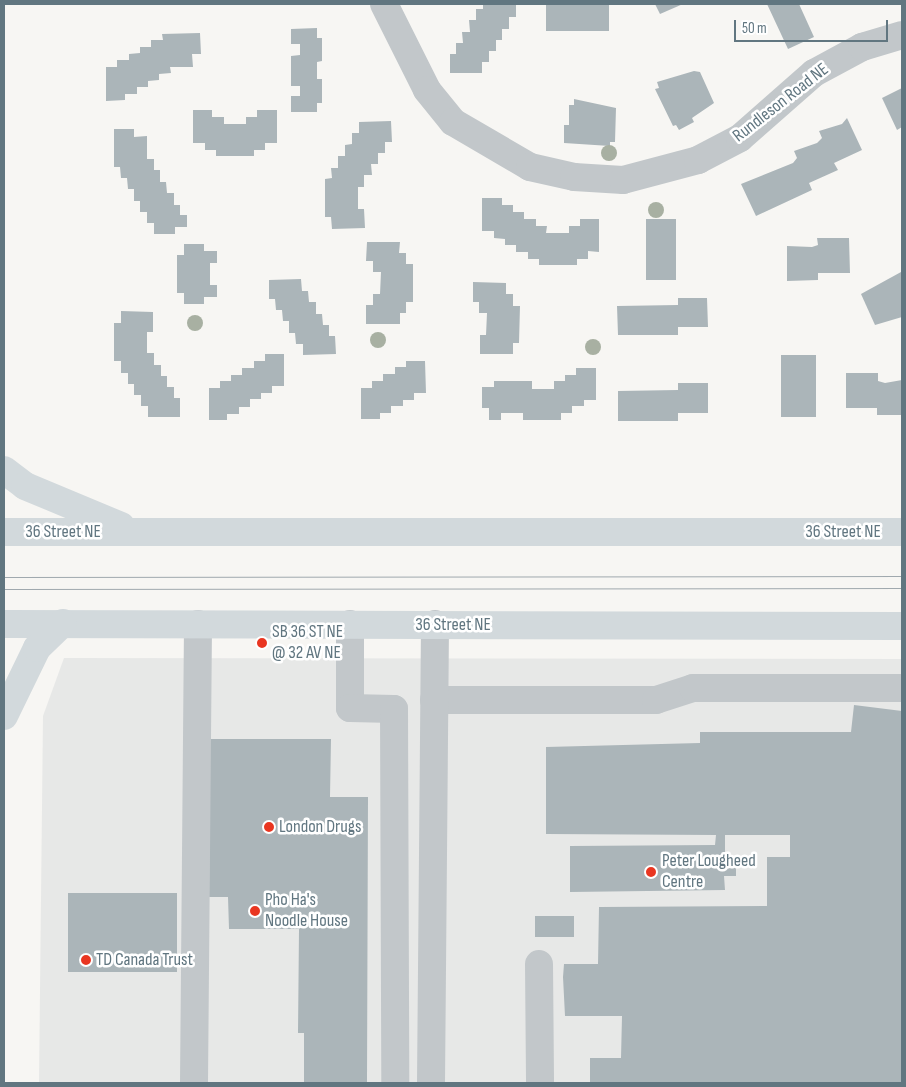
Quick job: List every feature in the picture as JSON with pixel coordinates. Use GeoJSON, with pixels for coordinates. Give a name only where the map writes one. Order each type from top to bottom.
{"type":"FeatureCollection","features":[{"type":"Feature","properties":{"kind":"main road"},"geometry":{"type":"LineString","coordinates":[[4,470],[25,486],[136,532]]}},
{"type":"Feature","properties":{"kind":"main road","name":"36 Street NE"},"geometry":{"type":"LineString","coordinates":[[4,532],[902,532]]}},
{"type":"Feature","properties":{"kind":"main road"},"geometry":{"type":"LineString","coordinates":[[4,716],[37,648],[63,623]]}},
{"type":"Feature","properties":{"kind":"main road","name":"36 Street NE"},"geometry":{"type":"LineString","coordinates":[[4,624],[902,626]]}},
{"type":"Feature","properties":{"kind":"street","name":"Rundleson Road NE"},"geometry":{"type":"LineString","coordinates":[[384,4],[426,90],[453,122],[530,167],[574,177],[613,180],[665,172],[698,160],[740,138],[814,73],[862,47],[902,35]]}},
{"type":"Feature","properties":{"kind":"street"},"geometry":{"type":"LineString","coordinates":[[194,1083],[198,624]]}},
{"type":"Feature","properties":{"kind":"street"},"geometry":{"type":"LineString","coordinates":[[350,624],[350,708],[394,709],[395,1083]]}},
{"type":"Feature","properties":{"kind":"street"},"geometry":{"type":"LineString","coordinates":[[431,1083],[435,624]]}},
{"type":"Feature","properties":{"kind":"street"},"geometry":{"type":"LineString","coordinates":[[434,700],[656,700],[693,688],[885,694]]}},
{"type":"Feature","properties":{"kind":"street"},"geometry":{"type":"LineString","coordinates":[[539,964],[540,1083]]}},
{"type":"Feature","properties":{"kind":"shaded area"},"geometry":{"type":"Polygon","coordinates":[[[64,658],[902,659],[902,1083],[39,1083],[43,716],[64,658]]]}},
{"type":"Feature","properties":{"kind":"building"},"geometry":{"type":"Polygon","coordinates":[[[483,4],[516,4],[516,17],[509,17],[509,29],[502,29],[502,40],[496,40],[496,51],[489,51],[489,62],[482,62],[482,73],[450,73],[450,54],[456,54],[456,43],[463,43],[462,32],[470,32],[469,20],[476,20],[476,9],[483,9],[483,4]]]}},
{"type":"Feature","properties":{"kind":"building"},"geometry":{"type":"Polygon","coordinates":[[[546,4],[609,4],[609,31],[546,31],[546,4]]]}},
{"type":"Feature","properties":{"kind":"building"},"geometry":{"type":"Polygon","coordinates":[[[655,4],[683,4],[660,14],[655,4]]]}},
{"type":"Feature","properties":{"kind":"building"},"geometry":{"type":"Polygon","coordinates":[[[767,4],[799,4],[814,37],[788,49],[767,4]]]}},
{"type":"Feature","properties":{"kind":"building"},"geometry":{"type":"Polygon","coordinates":[[[317,28],[317,38],[322,38],[322,61],[317,62],[317,79],[322,79],[322,103],[317,103],[317,112],[291,112],[291,96],[300,96],[300,86],[291,86],[291,56],[300,55],[300,44],[291,44],[291,29],[317,28]]]}},
{"type":"Feature","properties":{"kind":"building"},"geometry":{"type":"Polygon","coordinates":[[[200,33],[201,54],[192,54],[193,67],[170,67],[171,73],[159,74],[159,80],[148,81],[148,87],[137,87],[137,94],[125,94],[125,100],[106,101],[106,67],[117,67],[117,60],[129,60],[129,54],[140,53],[140,47],[151,47],[151,40],[163,40],[162,34],[200,33]]]}},
{"type":"Feature","properties":{"kind":"building"},"geometry":{"type":"Polygon","coordinates":[[[694,71],[700,72],[714,103],[692,118],[694,122],[679,130],[676,125],[673,126],[655,89],[659,88],[657,82],[694,71]]]}},
{"type":"Feature","properties":{"kind":"building"},"geometry":{"type":"Polygon","coordinates":[[[902,88],[902,127],[897,130],[882,98],[902,88]]]}},
{"type":"Feature","properties":{"kind":"building"},"geometry":{"type":"Polygon","coordinates":[[[574,99],[616,108],[615,142],[610,142],[610,146],[564,143],[564,125],[569,125],[569,105],[574,105],[574,99]]]}},
{"type":"Feature","properties":{"kind":"building"},"geometry":{"type":"Polygon","coordinates":[[[193,110],[212,110],[212,117],[224,117],[224,124],[246,124],[246,117],[257,117],[257,110],[277,110],[277,143],[265,143],[265,150],[254,150],[254,156],[216,156],[216,150],[205,150],[205,143],[193,143],[193,110]]]}},
{"type":"Feature","properties":{"kind":"building"},"geometry":{"type":"Polygon","coordinates":[[[847,118],[862,150],[834,163],[838,170],[809,183],[812,190],[756,216],[741,184],[793,163],[797,158],[794,151],[817,143],[822,138],[819,131],[842,124],[847,118]]]}},
{"type":"Feature","properties":{"kind":"building"},"geometry":{"type":"Polygon","coordinates":[[[391,121],[392,142],[385,142],[385,153],[378,153],[378,164],[371,164],[372,175],[364,175],[364,187],[358,187],[358,209],[364,209],[365,228],[332,229],[331,217],[325,217],[325,179],[332,178],[331,168],[338,168],[338,156],[345,156],[345,145],[352,144],[352,133],[359,133],[359,122],[391,121]]]}},
{"type":"Feature","properties":{"kind":"building"},"geometry":{"type":"Polygon","coordinates":[[[114,129],[134,129],[134,137],[147,136],[147,159],[154,159],[154,170],[160,170],[160,182],[166,182],[167,193],[174,193],[174,205],[180,205],[180,215],[187,215],[187,227],[175,227],[175,234],[154,234],[154,223],[147,223],[147,212],[140,212],[140,201],[134,201],[134,189],[128,189],[127,178],[121,178],[120,167],[114,167],[114,129]]]}},
{"type":"Feature","properties":{"kind":"building"},"geometry":{"type":"Polygon","coordinates":[[[482,198],[502,198],[502,205],[513,205],[513,212],[524,212],[524,219],[536,219],[536,226],[547,226],[546,233],[569,233],[569,226],[580,226],[580,219],[599,219],[599,252],[588,251],[588,259],[577,259],[577,265],[539,265],[539,259],[528,259],[528,252],[516,252],[516,245],[505,245],[505,239],[494,238],[494,231],[482,231],[482,198]]]}},
{"type":"Feature","properties":{"kind":"building"},"geometry":{"type":"Polygon","coordinates":[[[646,219],[676,219],[676,280],[646,280],[646,219]]]}},
{"type":"Feature","properties":{"kind":"building"},"geometry":{"type":"Polygon","coordinates":[[[817,238],[849,238],[850,273],[818,273],[818,280],[787,281],[787,246],[812,247],[818,245],[817,238]]]}},
{"type":"Feature","properties":{"kind":"building"},"geometry":{"type":"Polygon","coordinates":[[[367,242],[400,242],[399,253],[406,253],[406,264],[413,264],[413,302],[406,302],[406,313],[400,313],[400,324],[366,324],[366,305],[373,305],[373,294],[380,294],[381,272],[373,272],[373,261],[366,261],[367,242]]]}},
{"type":"Feature","properties":{"kind":"building"},"geometry":{"type":"Polygon","coordinates":[[[184,244],[204,244],[204,251],[217,251],[217,263],[210,263],[210,285],[217,285],[217,297],[204,297],[204,304],[184,304],[184,293],[177,293],[177,255],[184,255],[184,244]]]}},
{"type":"Feature","properties":{"kind":"building"},"geometry":{"type":"Polygon","coordinates":[[[901,272],[902,317],[875,325],[861,294],[901,272]]]}},
{"type":"Feature","properties":{"kind":"building"},"geometry":{"type":"Polygon","coordinates":[[[301,279],[302,291],[308,291],[309,302],[316,302],[316,314],[322,314],[323,325],[329,325],[329,336],[335,336],[336,354],[303,355],[303,344],[296,344],[295,333],[289,333],[289,321],[283,321],[282,310],[276,310],[275,299],[269,299],[269,280],[301,279]]]}},
{"type":"Feature","properties":{"kind":"building"},"geometry":{"type":"Polygon","coordinates":[[[473,282],[506,283],[506,294],[513,294],[513,306],[520,306],[519,343],[513,343],[513,354],[480,354],[480,335],[486,335],[487,313],[479,313],[479,302],[473,302],[473,282]]]}},
{"type":"Feature","properties":{"kind":"building"},"geometry":{"type":"Polygon","coordinates":[[[678,298],[707,298],[708,327],[678,327],[678,335],[618,335],[617,306],[678,305],[678,298]]]}},
{"type":"Feature","properties":{"kind":"building"},"geometry":{"type":"Polygon","coordinates":[[[121,311],[153,312],[153,332],[147,332],[147,353],[154,353],[154,365],[161,365],[161,376],[167,376],[167,387],[174,387],[174,398],[180,398],[180,417],[148,417],[148,406],[141,406],[141,395],[134,395],[134,384],[128,384],[128,373],[121,373],[121,361],[114,361],[114,323],[121,323],[121,311]]]}},
{"type":"Feature","properties":{"kind":"building"},"geometry":{"type":"Polygon","coordinates":[[[265,354],[284,354],[284,386],[272,386],[272,393],[261,393],[261,399],[250,399],[250,407],[239,407],[239,414],[227,414],[227,420],[209,420],[209,388],[220,388],[220,381],[231,381],[231,375],[242,375],[242,368],[254,368],[254,361],[265,361],[265,354]]]}},
{"type":"Feature","properties":{"kind":"building"},"geometry":{"type":"Polygon","coordinates":[[[781,355],[816,355],[816,417],[781,417],[781,355]]]}},
{"type":"Feature","properties":{"kind":"building"},"geometry":{"type":"Polygon","coordinates":[[[406,361],[425,361],[426,393],[414,393],[414,400],[403,400],[403,406],[391,406],[391,413],[380,413],[380,419],[361,419],[361,388],[372,388],[372,381],[383,381],[383,374],[395,374],[395,367],[406,367],[406,361]]]}},
{"type":"Feature","properties":{"kind":"building"},"geometry":{"type":"Polygon","coordinates":[[[576,368],[596,368],[596,400],[584,400],[584,406],[572,406],[572,413],[561,413],[561,420],[523,420],[523,413],[501,413],[501,420],[489,420],[489,408],[482,408],[482,387],[494,387],[494,381],[532,381],[532,389],[554,389],[554,381],[565,381],[565,375],[576,375],[576,368]]]}},
{"type":"Feature","properties":{"kind":"building"},"geometry":{"type":"Polygon","coordinates":[[[846,373],[878,373],[878,381],[885,383],[902,380],[902,415],[877,415],[877,408],[846,408],[846,373]]]}},
{"type":"Feature","properties":{"kind":"building"},"geometry":{"type":"Polygon","coordinates":[[[678,383],[708,383],[708,413],[678,413],[678,421],[618,421],[618,391],[678,390],[678,383]]]}},
{"type":"Feature","properties":{"kind":"building"},"geometry":{"type":"Polygon","coordinates":[[[854,705],[902,711],[902,1083],[590,1083],[590,1058],[621,1058],[622,1016],[565,1016],[563,977],[564,964],[598,964],[599,907],[767,906],[767,857],[790,857],[790,835],[725,835],[725,862],[736,862],[736,876],[724,876],[725,890],[570,892],[570,846],[715,845],[716,835],[546,834],[546,747],[700,743],[700,732],[851,732],[854,705]]]}},
{"type":"Feature","properties":{"kind":"building"},"geometry":{"type":"Polygon","coordinates":[[[210,739],[331,739],[330,797],[368,797],[367,1083],[304,1083],[304,1033],[298,1033],[299,929],[229,929],[228,897],[209,897],[210,739]]]}},
{"type":"Feature","properties":{"kind":"building"},"geometry":{"type":"Polygon","coordinates":[[[68,893],[177,893],[177,972],[68,972],[68,893]]]}},
{"type":"Feature","properties":{"kind":"building"},"geometry":{"type":"Polygon","coordinates":[[[535,916],[574,916],[574,937],[535,937],[535,916]]]}},
{"type":"Feature","properties":{"kind":"tram line"},"geometry":{"type":"LineString","coordinates":[[4,577],[902,576]]}},
{"type":"Feature","properties":{"kind":"tram line"},"geometry":{"type":"LineString","coordinates":[[4,589],[902,588]]}},
{"type":"Feature","properties":{"kind":"place","name":"SB 36 ST NE @ 32 AV NE"},"geometry":{"type":"Point","coordinates":[262,643]}},
{"type":"Feature","properties":{"kind":"place","name":"London Drugs"},"geometry":{"type":"Point","coordinates":[269,827]}},
{"type":"Feature","properties":{"kind":"place","name":"Peter Lougheed Centre"},"geometry":{"type":"Point","coordinates":[651,872]}},
{"type":"Feature","properties":{"kind":"place","name":"Pho Ha's Noodle House"},"geometry":{"type":"Point","coordinates":[255,911]}},
{"type":"Feature","properties":{"kind":"place","name":"TD Canada Trust"},"geometry":{"type":"Point","coordinates":[86,960]}}]}
